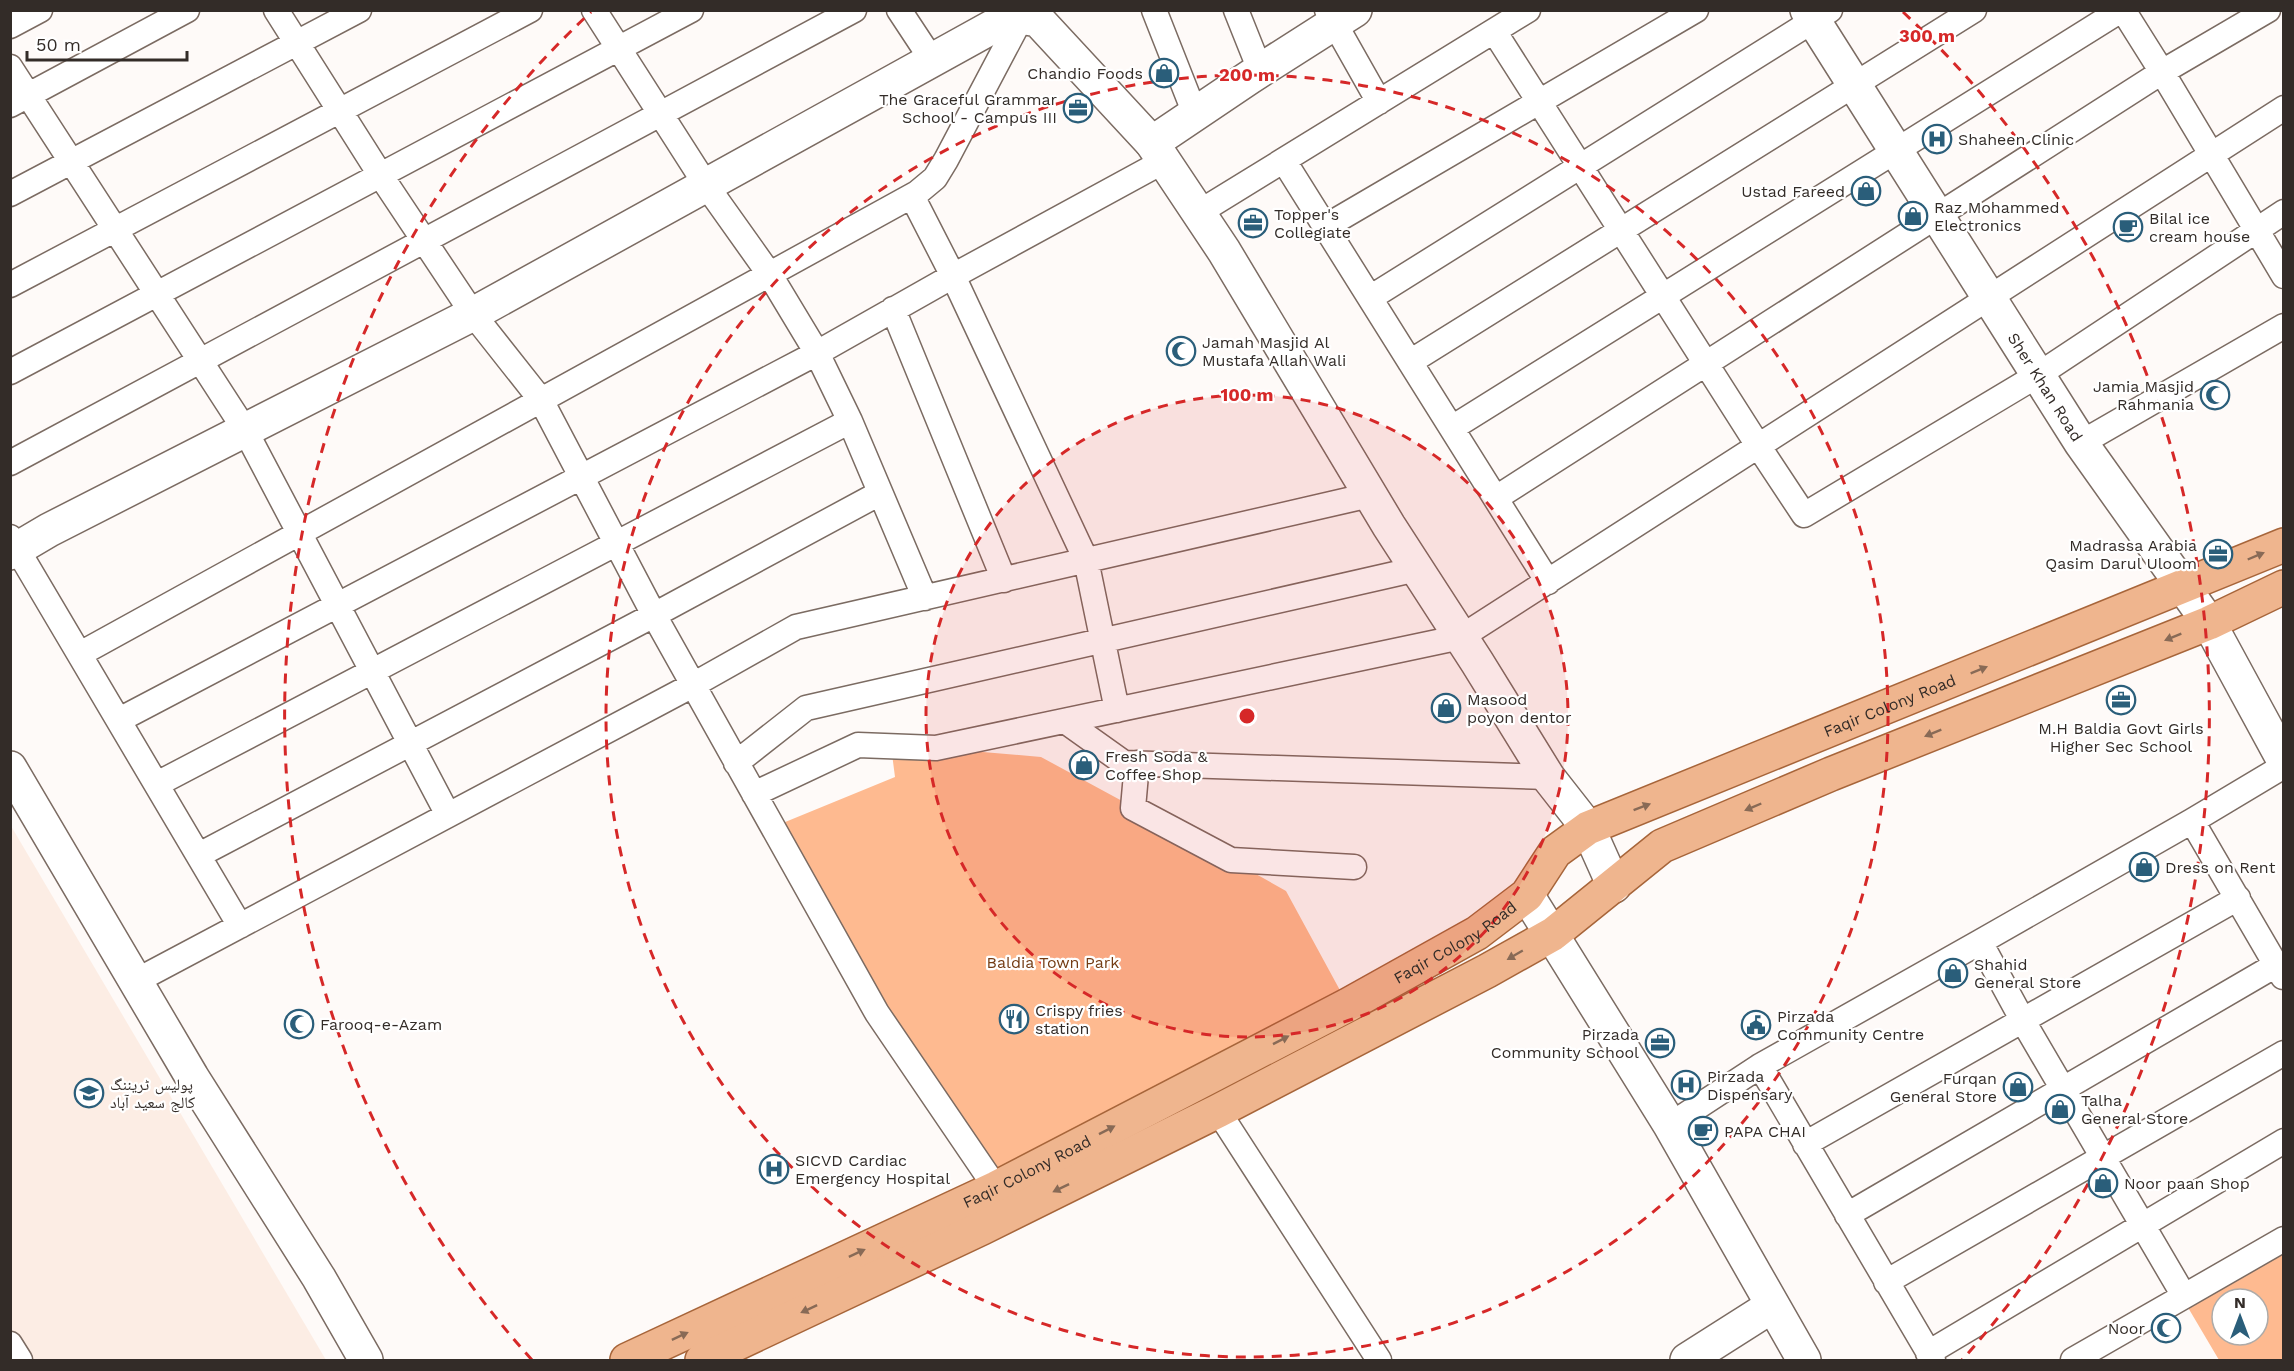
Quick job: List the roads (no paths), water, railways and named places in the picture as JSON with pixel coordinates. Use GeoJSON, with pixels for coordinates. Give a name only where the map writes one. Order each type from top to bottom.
{"type":"FeatureCollection","features":[{"type":"Feature","properties":{"kind":"main road","name":"Faqir Colony Road"},"geometry":{"type":"LineString","coordinates":[[702,1360],[1002,1201],[1477,933],[1527,895],[1555,852],[1588,828],[2283,545]]}},
{"type":"Feature","properties":{"kind":"main road","name":"Faqir Colony Road"},"geometry":{"type":"LineString","coordinates":[[627,1360],[1218,1111],[1487,971],[1553,934],[1662,846],[1831,774],[2209,622],[2283,587]]}},
{"type":"Feature","properties":{"kind":"street"},"geometry":{"type":"LineString","coordinates":[[10,26],[40,10]]}},
{"type":"Feature","properties":{"kind":"street"},"geometry":{"type":"LineString","coordinates":[[20,100],[187,10]]}},
{"type":"Feature","properties":{"kind":"street"},"geometry":{"type":"LineString","coordinates":[[276,10],[381,176],[473,314],[541,400],[654,615],[877,1013],[1002,1201]]}},
{"type":"Feature","properties":{"kind":"street"},"geometry":{"type":"LineString","coordinates":[[10,194],[359,10]]}},
{"type":"Feature","properties":{"kind":"street"},"geometry":{"type":"LineString","coordinates":[[10,285],[530,10]]}},
{"type":"Feature","properties":{"kind":"street"},"geometry":{"type":"LineString","coordinates":[[594,10],[706,185],[770,275],[817,353],[850,421],[925,598]]}},
{"type":"Feature","properties":{"kind":"street"},"geometry":{"type":"LineString","coordinates":[[10,372],[691,10]]}},
{"type":"Feature","properties":{"kind":"street"},"geometry":{"type":"LineString","coordinates":[[10,463],[854,10]]}},
{"type":"Feature","properties":{"kind":"street"},"geometry":{"type":"LineString","coordinates":[[899,10],[932,60]]}},
{"type":"Feature","properties":{"kind":"street"},"geometry":{"type":"LineString","coordinates":[[1154,10],[1195,114]]}},
{"type":"Feature","properties":{"kind":"street"},"geometry":{"type":"LineString","coordinates":[[1236,10],[1260,70]]}},
{"type":"Feature","properties":{"kind":"street"},"geometry":{"type":"LineString","coordinates":[[1198,213],[1528,10]]}},
{"type":"Feature","properties":{"kind":"street"},"geometry":{"type":"LineString","coordinates":[[1325,227],[1696,10]]}},
{"type":"Feature","properties":{"kind":"street"},"geometry":{"type":"LineString","coordinates":[[1410,362],[1974,10]]}},
{"type":"Feature","properties":{"kind":"street"},"geometry":{"type":"LineString","coordinates":[[1496,498],[2162,72],[2268,10]]}},
{"type":"Feature","properties":{"kind":"street"},"geometry":{"type":"LineString","coordinates":[[1452,428],[1896,151],[2126,12],[2283,276]]}},
{"type":"Feature","properties":{"kind":"street"},"geometry":{"type":"LineString","coordinates":[[1370,298],[1817,14]]}},
{"type":"Feature","properties":{"kind":"street","name":"Sher Khan Road"},"geometry":{"type":"LineString","coordinates":[[1817,14],[1854,85],[2081,442],[2209,622],[2283,763]]}},
{"type":"Feature","properties":{"kind":"street"},"geometry":{"type":"LineString","coordinates":[[240,926],[80,654],[13,546],[49,530],[473,314],[932,60],[1025,15]]}},
{"type":"Feature","properties":{"kind":"street"},"geometry":{"type":"LineString","coordinates":[[1025,15],[1158,152],[1224,251],[1370,495],[1548,777],[1588,828],[1614,886]]}},
{"type":"Feature","properties":{"kind":"street"},"geometry":{"type":"LineString","coordinates":[[80,654],[912,196],[935,178],[1025,15]]}},
{"type":"Feature","properties":{"kind":"street"},"geometry":{"type":"LineString","coordinates":[[119,720],[817,353],[953,276],[1158,152],[1195,114],[1338,15],[1379,102]]}},
{"type":"Feature","properties":{"kind":"street"},"geometry":{"type":"LineString","coordinates":[[1494,31],[1804,515],[2038,375],[2283,212]]}},
{"type":"Feature","properties":{"kind":"street"},"geometry":{"type":"LineString","coordinates":[[10,67],[20,100],[72,162],[245,430],[448,815]]}},
{"type":"Feature","properties":{"kind":"street"},"geometry":{"type":"LineString","coordinates":[[754,794],[858,745],[936,747],[1461,638],[2283,108]]}},
{"type":"Feature","properties":{"kind":"street"},"geometry":{"type":"LineString","coordinates":[[1284,161],[1548,582]]}},
{"type":"Feature","properties":{"kind":"street"},"geometry":{"type":"LineString","coordinates":[[912,196],[953,276],[1086,560],[1117,710]]}},
{"type":"Feature","properties":{"kind":"street"},"geometry":{"type":"LineString","coordinates":[[893,309],[1004,580]]}},
{"type":"Feature","properties":{"kind":"street"},"geometry":{"type":"LineString","coordinates":[[2081,442],[2283,326]]}},
{"type":"Feature","properties":{"kind":"street"},"geometry":{"type":"LineString","coordinates":[[157,784],[850,421]]}},
{"type":"Feature","properties":{"kind":"street"},"geometry":{"type":"LineString","coordinates":[[199,855],[880,493]]}},
{"type":"Feature","properties":{"kind":"street"},"geometry":{"type":"LineString","coordinates":[[135,981],[693,685],[796,627],[1370,495]]}},
{"type":"Feature","properties":{"kind":"street"},"geometry":{"type":"LineString","coordinates":[[736,763],[806,708],[1417,569]]}},
{"type":"Feature","properties":{"kind":"street"},"geometry":{"type":"LineString","coordinates":[[1065,720],[1124,763],[1548,777]]}},
{"type":"Feature","properties":{"kind":"street"},"geometry":{"type":"LineString","coordinates":[[1670,1125],[1760,1066],[2192,821],[2283,763]]}},
{"type":"Feature","properties":{"kind":"street"},"geometry":{"type":"LineString","coordinates":[[1137,764],[1133,808],[1230,860],[1354,867]]}},
{"type":"Feature","properties":{"kind":"street"},"geometry":{"type":"LineString","coordinates":[[10,768],[192,1077],[319,1278],[366,1360]]}},
{"type":"Feature","properties":{"kind":"street"},"geometry":{"type":"LineString","coordinates":[[1847,1215],[2063,1089],[2280,972],[2192,821]]}},
{"type":"Feature","properties":{"kind":"street"},"geometry":{"type":"LineString","coordinates":[[1527,895],[1670,1125],[1804,1360]]}},
{"type":"Feature","properties":{"kind":"street"},"geometry":{"type":"LineString","coordinates":[[1804,1144],[2238,898]]}},
{"type":"Feature","properties":{"kind":"street"},"geometry":{"type":"LineString","coordinates":[[1980,942],[2023,1021],[2184,1296]]}},
{"type":"Feature","properties":{"kind":"street"},"geometry":{"type":"LineString","coordinates":[[1886,1282],[2283,1053]]}},
{"type":"Feature","properties":{"kind":"street"},"geometry":{"type":"LineString","coordinates":[[1760,1066],[1931,1357],[2283,1141]]}},
{"type":"Feature","properties":{"kind":"street"},"geometry":{"type":"LineString","coordinates":[[1218,1111],[1378,1360]]}},
{"type":"Feature","properties":{"kind":"street"},"geometry":{"type":"LineString","coordinates":[[2073,1360],[2283,1239]]}},
{"type":"Feature","properties":{"kind":"street"},"geometry":{"type":"LineString","coordinates":[[319,1278],[390,1360]]}},
{"type":"Feature","properties":{"kind":"street"},"geometry":{"type":"LineString","coordinates":[[1687,1360],[1772,1306]]}},
{"type":"Feature","properties":{"kind":"street"},"geometry":{"type":"LineString","coordinates":[[10,1344],[20,1360]]}},
{"type":"Feature","properties":{"kind":"place","name":"Chandio Foods"},"geometry":{"type":"Point","coordinates":[1164,73]}},
{"type":"Feature","properties":{"kind":"place","name":"The Graceful Grammar School - Campus III"},"geometry":{"type":"Point","coordinates":[1078,108]}},
{"type":"Feature","properties":{"kind":"place","name":"Shaheen Clinic"},"geometry":{"type":"Point","coordinates":[1937,139]}},
{"type":"Feature","properties":{"kind":"place","name":"Ustad Fareed"},"geometry":{"type":"Point","coordinates":[1866,191]}},
{"type":"Feature","properties":{"kind":"place","name":"Raz Mohammed Electronics"},"geometry":{"type":"Point","coordinates":[1913,216]}},
{"type":"Feature","properties":{"kind":"place","name":"Topper's Collegiate"},"geometry":{"type":"Point","coordinates":[1253,223]}},
{"type":"Feature","properties":{"kind":"place","name":"Bilal ice cream house"},"geometry":{"type":"Point","coordinates":[2128,227]}},
{"type":"Feature","properties":{"kind":"place","name":"Jamah Masjid Al Mustafa Allah Wali"},"geometry":{"type":"Point","coordinates":[1181,351]}},
{"type":"Feature","properties":{"kind":"place","name":"Jamia Masjid Rahmania"},"geometry":{"type":"Point","coordinates":[2215,395]}},
{"type":"Feature","properties":{"kind":"place","name":"Madrassa Arabia Qasim Darul Uloom"},"geometry":{"type":"Point","coordinates":[2218,554]}},
{"type":"Feature","properties":{"kind":"place","name":"M.H Baldia Govt Girls Higher Sec School"},"geometry":{"type":"Point","coordinates":[2121,700]}},
{"type":"Feature","properties":{"kind":"place","name":"Masood poyon dentor"},"geometry":{"type":"Point","coordinates":[1446,708]}},
{"type":"Feature","properties":{"kind":"place","name":"Fresh Soda & Coffee Shop"},"geometry":{"type":"Point","coordinates":[1084,765]}},
{"type":"Feature","properties":{"kind":"place","name":"Dress on Rent"},"geometry":{"type":"Point","coordinates":[2144,867]}},
{"type":"Feature","properties":{"kind":"place","name":"Shahid General Store"},"geometry":{"type":"Point","coordinates":[1953,973]}},
{"type":"Feature","properties":{"kind":"place","name":"Crispy fries station"},"geometry":{"type":"Point","coordinates":[1014,1019]}},
{"type":"Feature","properties":{"kind":"place","name":"Farooq-e-Azam"},"geometry":{"type":"Point","coordinates":[299,1024]}},
{"type":"Feature","properties":{"kind":"place","name":"Pirzada Community Centre"},"geometry":{"type":"Point","coordinates":[1756,1025]}},
{"type":"Feature","properties":{"kind":"place","name":"Pirzada Community School"},"geometry":{"type":"Point","coordinates":[1660,1043]}},
{"type":"Feature","properties":{"kind":"place","name":"Pirzada Dispensary"},"geometry":{"type":"Point","coordinates":[1686,1085]}},
{"type":"Feature","properties":{"kind":"place","name":"Furqan General Store"},"geometry":{"type":"Point","coordinates":[2018,1087]}},
{"type":"Feature","properties":{"kind":"place","name":"پولیس ٹریننگ کالج سعید آباد"},"geometry":{"type":"Point","coordinates":[89,1093]}},
{"type":"Feature","properties":{"kind":"place","name":"Talha General Store"},"geometry":{"type":"Point","coordinates":[2060,1109]}},
{"type":"Feature","properties":{"kind":"place","name":"PAPA CHAI"},"geometry":{"type":"Point","coordinates":[1703,1131]}},
{"type":"Feature","properties":{"kind":"place","name":"SICVD Cardiac Emergency Hospital"},"geometry":{"type":"Point","coordinates":[774,1169]}},
{"type":"Feature","properties":{"kind":"place","name":"Noor paan Shop"},"geometry":{"type":"Point","coordinates":[2103,1183]}},
{"type":"Feature","properties":{"kind":"place","name":"Noor"},"geometry":{"type":"Point","coordinates":[2166,1328]}},
{"type":"Feature","properties":{"kind":"park label","name":"Baldia Town Park"},"geometry":{"type":"Point","coordinates":[1053,962]}}]}
